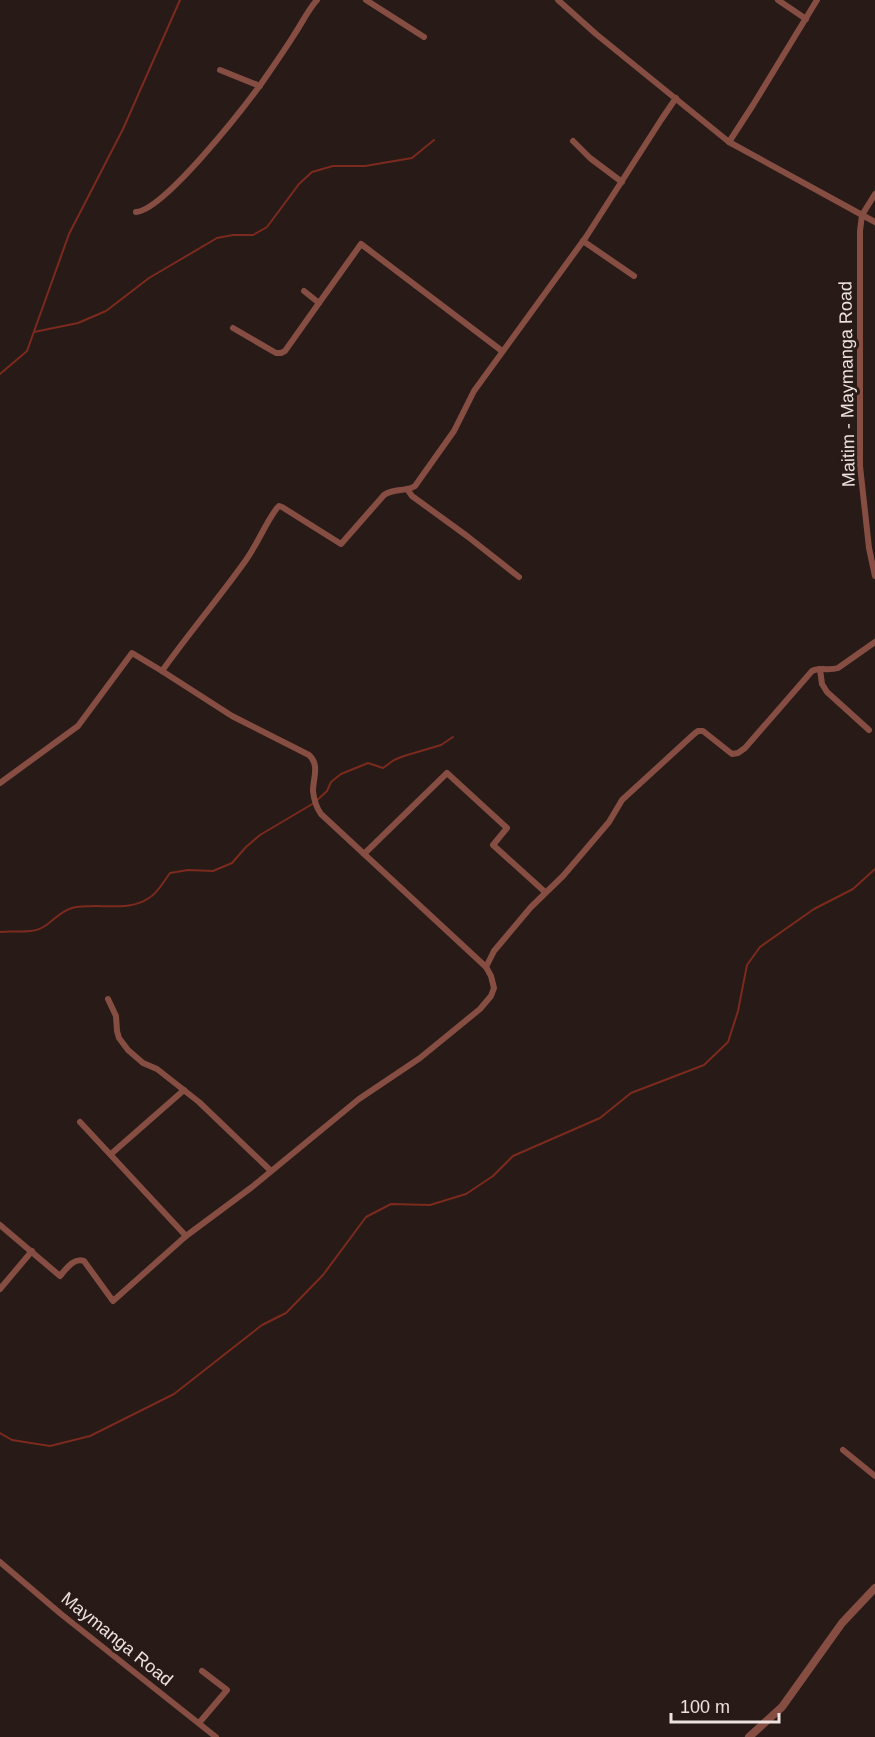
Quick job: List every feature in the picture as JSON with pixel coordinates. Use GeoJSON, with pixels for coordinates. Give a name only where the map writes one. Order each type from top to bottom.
{"type":"FeatureCollection","features":[{"type":"Feature","properties":{"kind":"street"},"geometry":{"type":"LineString","coordinates":[[136,212],[146,209],[165,195],[188,173],[260,86],[317,0]]}},
{"type":"Feature","properties":{"kind":"street"},"geometry":{"type":"LineString","coordinates":[[366,0],[424,37]]}},
{"type":"Feature","properties":{"kind":"street"},"geometry":{"type":"LineString","coordinates":[[558,0],[596,34],[729,142],[875,222]]}},
{"type":"Feature","properties":{"kind":"street"},"geometry":{"type":"LineString","coordinates":[[778,0],[806,19]]}},
{"type":"Feature","properties":{"kind":"street"},"geometry":{"type":"LineString","coordinates":[[729,142],[817,0]]}},
{"type":"Feature","properties":{"kind":"street"},"geometry":{"type":"LineString","coordinates":[[220,70],[260,86]]}},
{"type":"Feature","properties":{"kind":"street"},"geometry":{"type":"LineString","coordinates":[[162,671],[246,560],[279,506],[342,544],[384,495],[393,490],[416,486],[454,431],[474,391],[583,241],[676,98]]}},
{"type":"Feature","properties":{"kind":"street"},"geometry":{"type":"LineString","coordinates":[[573,141],[590,158],[622,182]]}},
{"type":"Feature","properties":{"kind":"street","name":"Maitim - Maymanga Road"},"geometry":{"type":"LineString","coordinates":[[875,194],[862,215],[860,231],[860,466],[869,548],[875,576]]}},
{"type":"Feature","properties":{"kind":"street"},"geometry":{"type":"LineString","coordinates":[[583,241],[634,276]]}},
{"type":"Feature","properties":{"kind":"street"},"geometry":{"type":"LineString","coordinates":[[233,328],[276,353],[285,351],[361,244],[502,351]]}},
{"type":"Feature","properties":{"kind":"street"},"geometry":{"type":"LineString","coordinates":[[304,291],[319,303]]}},
{"type":"Feature","properties":{"kind":"street"},"geometry":{"type":"LineString","coordinates":[[407,489],[412,496],[519,577]]}},
{"type":"Feature","properties":{"kind":"street"},"geometry":{"type":"LineString","coordinates":[[486,967],[494,951],[609,822],[622,800],[694,734],[703,731],[732,754],[738,753],[745,748],[808,674],[815,669],[838,668],[875,642]]}},
{"type":"Feature","properties":{"kind":"street"},"geometry":{"type":"LineString","coordinates":[[0,783],[78,726],[132,653],[232,716],[314,759],[316,764],[313,792],[315,805],[321,814],[486,967],[494,988],[491,996],[480,1009],[420,1058],[359,1098],[271,1171],[186,1236],[113,1301],[84,1261],[76,1260],[60,1276],[0,1225]]}},
{"type":"Feature","properties":{"kind":"street"},"geometry":{"type":"LineString","coordinates":[[820,669],[822,684],[827,692],[869,730]]}},
{"type":"Feature","properties":{"kind":"street"},"geometry":{"type":"LineString","coordinates":[[364,854],[447,773],[507,828],[493,845],[545,892]]}},
{"type":"Feature","properties":{"kind":"street"},"geometry":{"type":"LineString","coordinates":[[108,999],[116,1016],[117,1031],[124,1044],[143,1063],[157,1070],[199,1102],[271,1171]]}},
{"type":"Feature","properties":{"kind":"street"},"geometry":{"type":"LineString","coordinates":[[111,1154],[184,1090]]}},
{"type":"Feature","properties":{"kind":"street"},"geometry":{"type":"LineString","coordinates":[[80,1122],[186,1236]]}},
{"type":"Feature","properties":{"kind":"street"},"geometry":{"type":"LineString","coordinates":[[0,1289],[32,1251]]}},
{"type":"Feature","properties":{"kind":"street"},"geometry":{"type":"LineString","coordinates":[[843,1450],[875,1476]]}},
{"type":"Feature","properties":{"kind":"street","name":"Maymanga Road"},"geometry":{"type":"LineString","coordinates":[[0,1562],[69,1622],[216,1737]]}},
{"type":"Feature","properties":{"kind":"street"},"geometry":{"type":"LineString","coordinates":[[749,1737],[782,1707],[842,1623],[875,1588]]}},
{"type":"Feature","properties":{"kind":"street"},"geometry":{"type":"LineString","coordinates":[[199,1723],[227,1690],[202,1671]]}},
{"type":"Feature","properties":{"kind":"waterway"},"geometry":{"type":"LineString","coordinates":[[0,374],[27,351],[69,234],[123,129],[180,0]]}},
{"type":"Feature","properties":{"kind":"waterway"},"geometry":{"type":"LineString","coordinates":[[34,332],[78,323],[106,311],[149,278],[217,238],[253,235],[267,227],[299,184],[312,172],[333,166],[365,166],[412,158],[434,140]]}},
{"type":"Feature","properties":{"kind":"waterway"},"geometry":{"type":"LineString","coordinates":[[0,932],[40,929],[64,911],[72,908],[131,905],[149,898],[161,887],[170,873],[188,870],[213,871],[232,863],[260,835],[314,803],[327,791],[331,782],[341,774],[368,763],[383,768],[394,760],[441,745],[453,737]]}},
{"type":"Feature","properties":{"kind":"waterway"},"geometry":{"type":"LineString","coordinates":[[0,1433],[12,1440],[50,1446],[90,1436],[174,1394],[262,1325],[286,1313],[323,1275],[366,1217],[391,1204],[430,1205],[466,1194],[493,1176],[513,1156],[600,1118],[631,1093],[704,1065],[728,1042],[738,1011],[747,965],[760,947],[814,909],[853,889],[875,869]]}}]}
